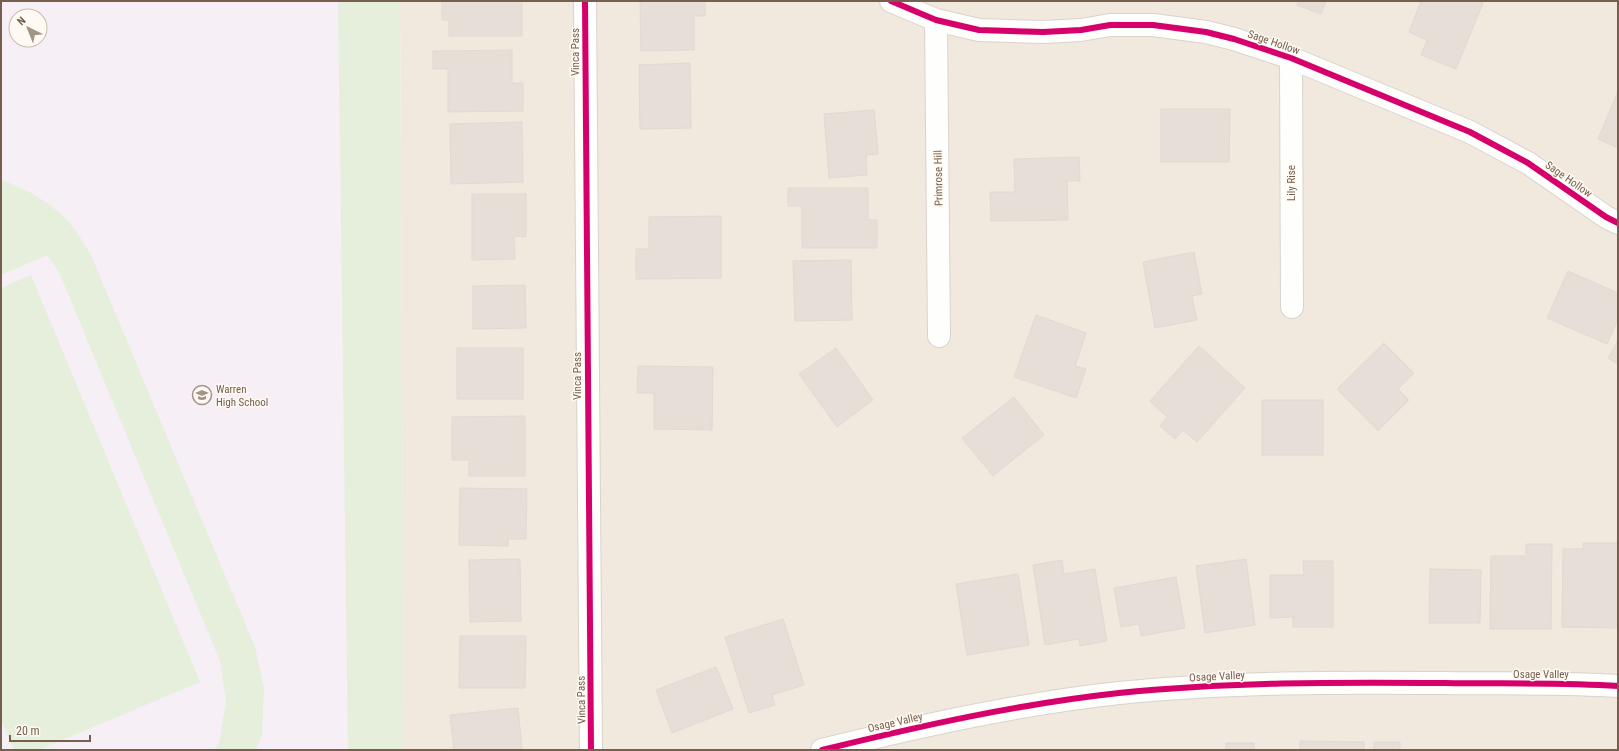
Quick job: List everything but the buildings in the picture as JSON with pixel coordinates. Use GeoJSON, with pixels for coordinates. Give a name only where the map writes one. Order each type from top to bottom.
{"type":"FeatureCollection","features":[{"type":"Feature","properties":{"kind":"street","name":"Vinca Pass"},"geometry":{"type":"LineString","coordinates":[[585,1],[591,750]]}},
{"type":"Feature","properties":{"kind":"street","name":"Sage Hollow"},"geometry":{"type":"LineString","coordinates":[[891,1],[936,20],[979,30],[1011,32],[1066,31],[1110,25],[1153,25],[1206,32],[1234,39],[1291,58],[1470,132],[1528,163],[1606,217],[1618,223]]}},
{"type":"Feature","properties":{"kind":"street","name":"Primrose Hill"},"geometry":{"type":"LineString","coordinates":[[936,20],[939,336]]}},
{"type":"Feature","properties":{"kind":"street","name":"Lily Rise"},"geometry":{"type":"LineString","coordinates":[[1291,58],[1292,307]]}},
{"type":"Feature","properties":{"kind":"street","name":"Osage Valley"},"geometry":{"type":"LineString","coordinates":[[822,750],[896,732],[996,711],[1118,694],[1189,687],[1308,682],[1618,686]]}},
{"type":"Feature","properties":{"kind":"shaded area","name":"Warren High School"},"geometry":{"type":"Polygon","coordinates":[[[1,1],[400,1],[404,750],[1,750],[1,1]]]}},
{"type":"Feature","properties":{"kind":"shaded area"},"geometry":{"type":"Polygon","coordinates":[[[400,1],[1618,1],[1618,750],[404,750],[400,1]]]}},
{"type":"Feature","properties":{"kind":"green space"},"geometry":{"type":"Polygon","coordinates":[[[338,1],[400,1],[404,750],[348,750],[338,1]]]}},
{"type":"Feature","properties":{"kind":"green space"},"geometry":{"type":"Polygon","coordinates":[[[1,180],[31,193],[49,204],[72,226],[80,236],[91,255],[255,647],[264,688],[262,734],[256,750],[215,750],[219,743],[226,702],[220,661],[59,272],[47,255],[1,275],[1,180]]]}},
{"type":"Feature","properties":{"kind":"green space"},"geometry":{"type":"Polygon","coordinates":[[[31,275],[200,682],[39,750],[14,750],[1,720],[1,288],[31,275]]]}},
{"type":"Feature","properties":{"kind":"cycle path"},"geometry":{"type":"LineString","coordinates":[[585,1],[591,750]]}},
{"type":"Feature","properties":{"kind":"cycle path"},"geometry":{"type":"LineString","coordinates":[[891,1],[936,20],[979,30],[1043,32],[1081,30],[1110,25],[1153,25],[1206,32],[1234,39],[1291,58],[1470,132],[1528,163],[1606,217],[1618,223]]}},
{"type":"Feature","properties":{"kind":"cycle path"},"geometry":{"type":"LineString","coordinates":[[822,750],[932,724],[1044,703],[1160,689],[1322,683],[1553,684],[1618,686]]}},
{"type":"Feature","properties":{"kind":"place","name":"Warren High School"},"geometry":{"type":"Point","coordinates":[202,395]}}]}
